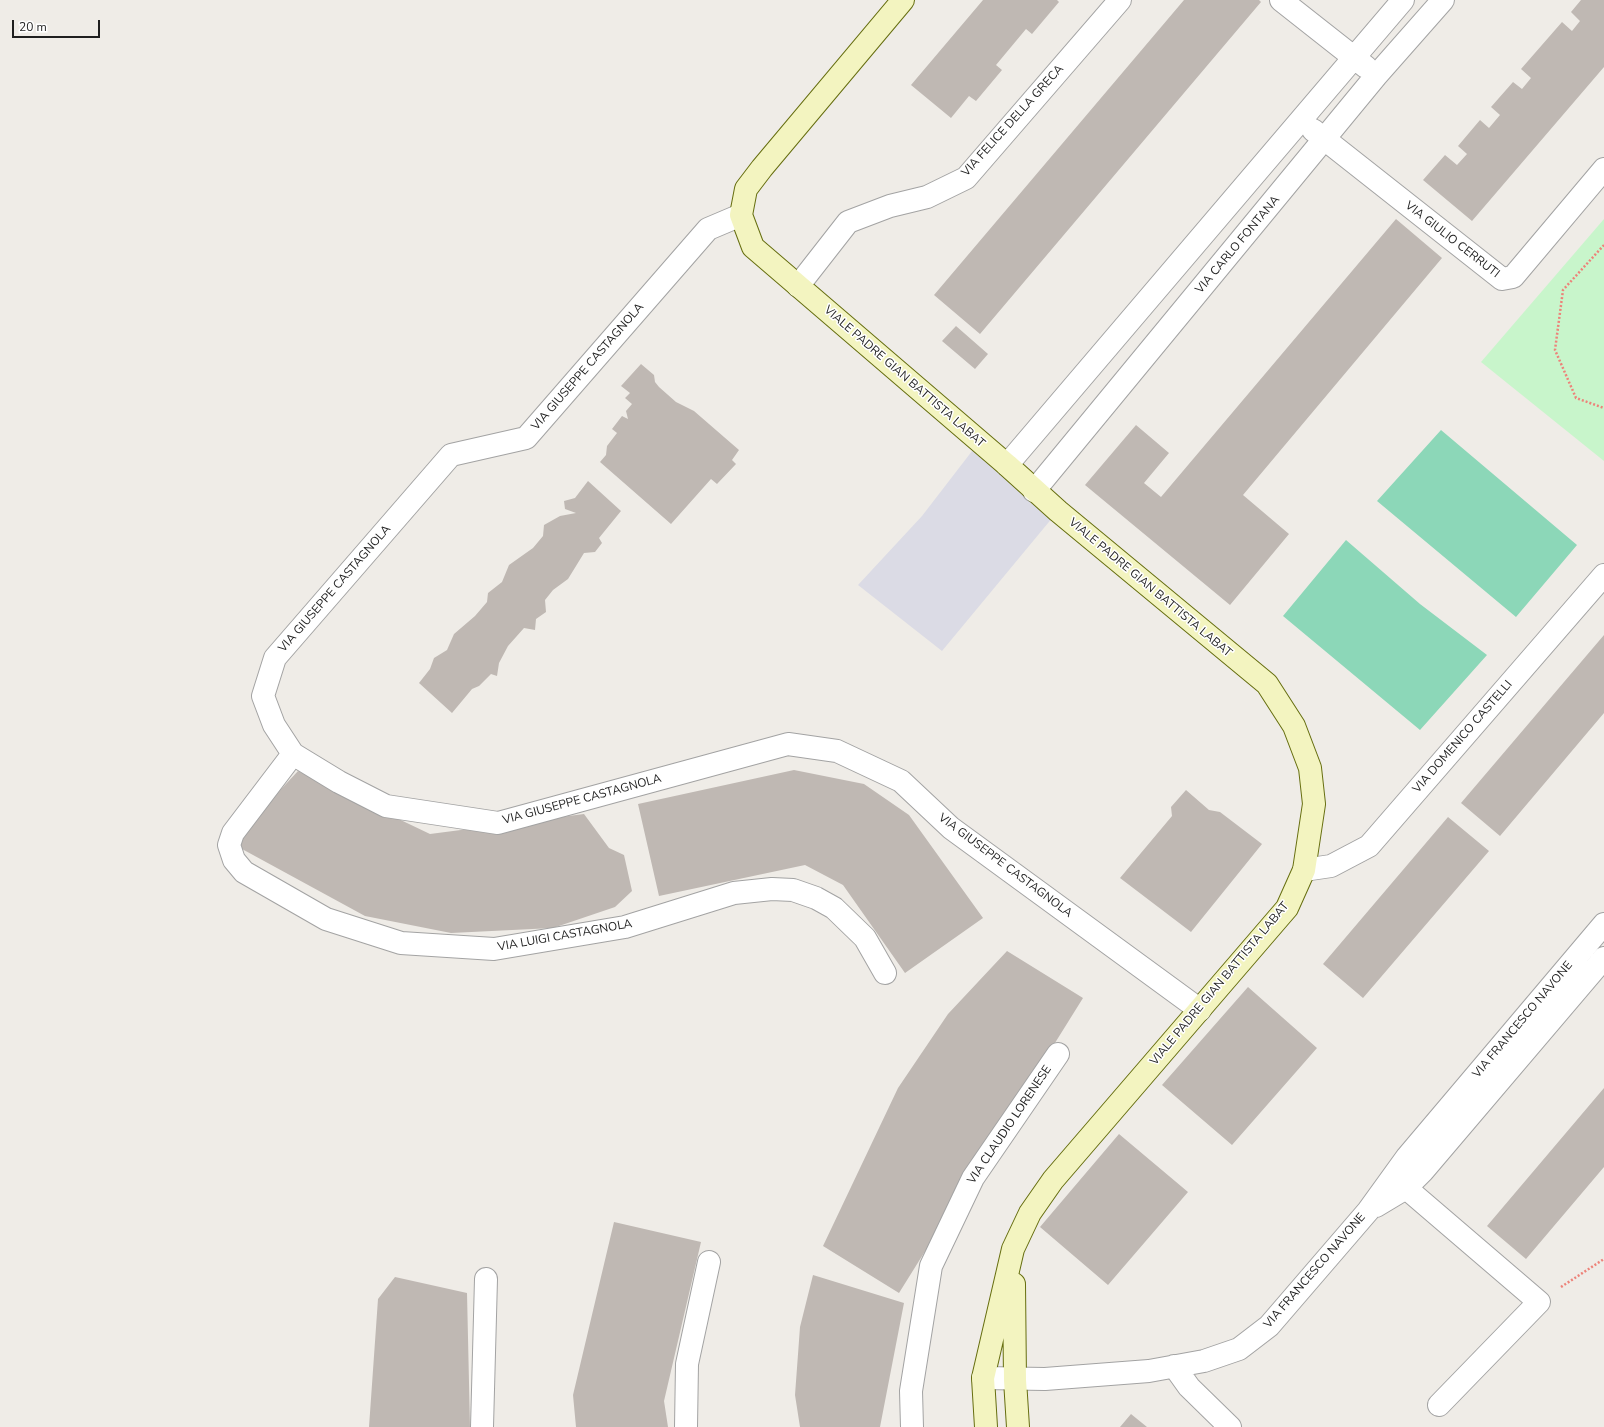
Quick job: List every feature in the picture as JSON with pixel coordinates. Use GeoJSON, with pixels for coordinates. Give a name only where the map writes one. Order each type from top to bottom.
{"type":"FeatureCollection","features":[{"type":"Feature","properties":{"kind":"street"},"geometry":{"type":"LineString","coordinates":[[741,215],[746,189],[903,0]]}},
{"type":"Feature","properties":{"kind":"street","name":"VIA FELICE DELLA GRECA"},"geometry":{"type":"LineString","coordinates":[[798,286],[848,222],[890,206],[927,197],[966,178],[1120,0]]}},
{"type":"Feature","properties":{"kind":"street"},"geometry":{"type":"LineString","coordinates":[[1281,0],[1355,57],[1376,76]]}},
{"type":"Feature","properties":{"kind":"street"},"geometry":{"type":"LineString","coordinates":[[1007,465],[1403,0]]}},
{"type":"Feature","properties":{"kind":"street","name":"VIA CARLO FONTANA"},"geometry":{"type":"LineString","coordinates":[[1034,491],[1376,76],[1443,0]]}},
{"type":"Feature","properties":{"kind":"street","name":"VIA GIULIO CERRUTI"},"geometry":{"type":"LineString","coordinates":[[1301,120],[1324,140],[1502,279],[1513,277],[1604,169]]}},
{"type":"Feature","properties":{"kind":"street","name":"VIALE PADRE GIAN BATTISTA LABAT"},"geometry":{"type":"LineString","coordinates":[[741,215],[753,248],[1007,465],[1034,491],[1267,684],[1294,726],[1310,768],[1314,804],[1304,870],[1287,908],[1053,1180],[1030,1213],[1013,1249],[983,1378],[986,1427]]}},
{"type":"Feature","properties":{"kind":"street","name":"VIA GIUSEPPE CASTAGNOLA"},"geometry":{"type":"LineString","coordinates":[[741,215],[708,229],[526,438],[451,455],[275,658],[262,696],[274,725],[293,754],[339,782],[386,806],[498,823],[788,744],[837,751],[901,781],[951,828],[1200,1010]]}},
{"type":"Feature","properties":{"kind":"street","name":"VIA DOMENICO CASTELLI"},"geometry":{"type":"LineString","coordinates":[[1304,870],[1331,866],[1369,846],[1604,575]]}},
{"type":"Feature","properties":{"kind":"street","name":"VIA LUIGI CASTAGNOLA"},"geometry":{"type":"LineString","coordinates":[[293,754],[233,833],[229,845],[234,860],[244,872],[326,919],[401,943],[494,949],[625,927],[734,893],[772,889],[793,890],[816,898],[834,908],[864,938],[885,973]]}},
{"type":"Feature","properties":{"kind":"street","name":"VIA FRANCESCO NAVONE"},"geometry":{"type":"LineString","coordinates":[[983,1378],[1045,1380],[1149,1371],[1204,1361],[1239,1349],[1269,1326],[1368,1211],[1407,1157],[1604,924]]}},
{"type":"Feature","properties":{"kind":"street","name":"VIA FRANCESCO NAVONE"},"geometry":{"type":"LineString","coordinates":[[1368,1211],[1406,1188],[1423,1171],[1604,958]]}},
{"type":"Feature","properties":{"kind":"street","name":"VIA CLAUDIO LORENESE"},"geometry":{"type":"LineString","coordinates":[[912,1427],[911,1391],[931,1266],[972,1178],[1058,1054]]}},
{"type":"Feature","properties":{"kind":"street"},"geometry":{"type":"LineString","coordinates":[[1406,1188],[1539,1302],[1439,1405]]}},
{"type":"Feature","properties":{"kind":"street","name":"VIALE PADRE GIAN BATTISTA LABAT"},"geometry":{"type":"LineString","coordinates":[[1013,1249],[1015,1380],[1018,1427]]}},
{"type":"Feature","properties":{"kind":"street"},"geometry":{"type":"LineString","coordinates":[[686,1427],[687,1364],[709,1262]]}},
{"type":"Feature","properties":{"kind":"street"},"geometry":{"type":"LineString","coordinates":[[482,1427],[486,1279]]}},
{"type":"Feature","properties":{"kind":"street"},"geometry":{"type":"LineString","coordinates":[[1174,1366],[1189,1387],[1230,1427]]}},
{"type":"Feature","properties":{"kind":"path"},"geometry":{"type":"LineString","coordinates":[[1604,245],[1563,290],[1555,350],[1576,398],[1604,408]]}},
{"type":"Feature","properties":{"kind":"path"},"geometry":{"type":"LineString","coordinates":[[1539,1302],[1604,1259]]}},
{"type":"Feature","properties":{"kind":"green space"},"geometry":{"type":"Polygon","coordinates":[[[1604,219],[1604,461],[1481,362],[1604,219]]]}},
{"type":"Feature","properties":{"kind":"green space"},"geometry":{"type":"Polygon","coordinates":[[[1441,430],[1577,545],[1516,617],[1377,501],[1441,430]]]}},
{"type":"Feature","properties":{"kind":"green space"},"geometry":{"type":"Polygon","coordinates":[[[1346,540],[1420,604],[1487,655],[1420,730],[1283,616],[1346,540]]]}},
{"type":"Feature","properties":{"kind":"shaded area"},"geometry":{"type":"Polygon","coordinates":[[[979,442],[1058,511],[942,651],[858,585],[922,516],[979,442]]]}},
{"type":"Feature","properties":{"kind":"building"},"geometry":{"type":"Polygon","coordinates":[[[983,0],[1057,0],[1059,2],[1032,34],[1026,29],[996,65],[1002,70],[976,101],[969,96],[951,118],[911,85],[983,0]]]}},
{"type":"Feature","properties":{"kind":"building"},"geometry":{"type":"Polygon","coordinates":[[[1184,0],[1259,0],[1261,2],[980,334],[934,295],[1184,0]]]}},
{"type":"Feature","properties":{"kind":"building"},"geometry":{"type":"Polygon","coordinates":[[[1581,0],[1604,0],[1604,67],[1472,221],[1423,180],[1445,155],[1457,165],[1467,154],[1458,146],[1480,120],[1489,128],[1500,115],[1491,107],[1513,82],[1522,89],[1531,78],[1521,69],[1562,22],[1572,31],[1580,21],[1571,12],[1581,0]]]}},
{"type":"Feature","properties":{"kind":"building"},"geometry":{"type":"Polygon","coordinates":[[[1396,219],[1442,258],[1243,495],[1289,534],[1230,605],[1085,485],[1136,425],[1169,453],[1144,483],[1161,497],[1396,219]]]}},
{"type":"Feature","properties":{"kind":"building"},"geometry":{"type":"Polygon","coordinates":[[[956,326],[988,354],[975,369],[942,341],[956,326]]]}},
{"type":"Feature","properties":{"kind":"building"},"geometry":{"type":"Polygon","coordinates":[[[641,364],[654,375],[655,382],[659,387],[676,402],[694,411],[739,450],[732,460],[736,464],[717,484],[711,479],[671,524],[600,462],[606,455],[607,446],[617,433],[612,429],[622,416],[628,419],[626,411],[632,404],[625,398],[630,393],[621,386],[641,364]]]}},
{"type":"Feature","properties":{"kind":"building"},"geometry":{"type":"Polygon","coordinates":[[[588,481],[621,511],[599,538],[602,543],[595,552],[584,553],[568,579],[553,590],[545,600],[546,612],[536,619],[535,630],[524,628],[508,646],[499,663],[497,676],[491,674],[479,686],[472,689],[452,713],[419,683],[430,669],[434,658],[447,650],[454,634],[475,616],[487,602],[488,593],[502,582],[509,565],[533,548],[543,536],[544,525],[560,516],[576,513],[565,509],[564,501],[575,498],[588,481]]]}},
{"type":"Feature","properties":{"kind":"building"},"geometry":{"type":"Polygon","coordinates":[[[1604,635],[1604,713],[1500,836],[1461,803],[1604,635]]]}},
{"type":"Feature","properties":{"kind":"building"},"geometry":{"type":"Polygon","coordinates":[[[794,770],[864,784],[909,815],[983,918],[905,973],[843,885],[805,865],[659,896],[638,804],[794,770]]]}},
{"type":"Feature","properties":{"kind":"building"},"geometry":{"type":"Polygon","coordinates":[[[298,771],[430,834],[584,814],[609,848],[624,855],[632,891],[615,907],[553,928],[451,933],[365,916],[231,843],[298,771]]]}},
{"type":"Feature","properties":{"kind":"building"},"geometry":{"type":"Polygon","coordinates":[[[1186,790],[1209,810],[1220,812],[1262,844],[1191,932],[1120,878],[1172,816],[1171,807],[1186,790]]]}},
{"type":"Feature","properties":{"kind":"building"},"geometry":{"type":"Polygon","coordinates":[[[1448,817],[1489,851],[1363,998],[1323,964],[1448,817]]]}},
{"type":"Feature","properties":{"kind":"building"},"geometry":{"type":"Polygon","coordinates":[[[1007,951],[1083,998],[899,1293],[823,1246],[898,1088],[948,1014],[1007,951]]]}},
{"type":"Feature","properties":{"kind":"building"},"geometry":{"type":"Polygon","coordinates":[[[1248,987],[1317,1048],[1232,1145],[1162,1085],[1248,987]]]}},
{"type":"Feature","properties":{"kind":"building"},"geometry":{"type":"Polygon","coordinates":[[[1604,1088],[1604,1167],[1526,1259],[1487,1226],[1604,1088]]]}},
{"type":"Feature","properties":{"kind":"building"},"geometry":{"type":"Polygon","coordinates":[[[1119,1134],[1188,1192],[1108,1285],[1040,1227],[1119,1134]]]}},
{"type":"Feature","properties":{"kind":"building"},"geometry":{"type":"Polygon","coordinates":[[[614,1222],[701,1242],[664,1401],[668,1427],[576,1427],[573,1395],[614,1222]]]}},
{"type":"Feature","properties":{"kind":"building"},"geometry":{"type":"Polygon","coordinates":[[[813,1275],[904,1303],[880,1427],[800,1427],[795,1395],[800,1327],[813,1275]]]}},
{"type":"Feature","properties":{"kind":"building"},"geometry":{"type":"Polygon","coordinates":[[[395,1277],[467,1293],[470,1427],[369,1427],[378,1299],[395,1277]]]}},
{"type":"Feature","properties":{"kind":"building"},"geometry":{"type":"Polygon","coordinates":[[[1131,1414],[1147,1427],[1120,1427],[1131,1414]]]}}]}
